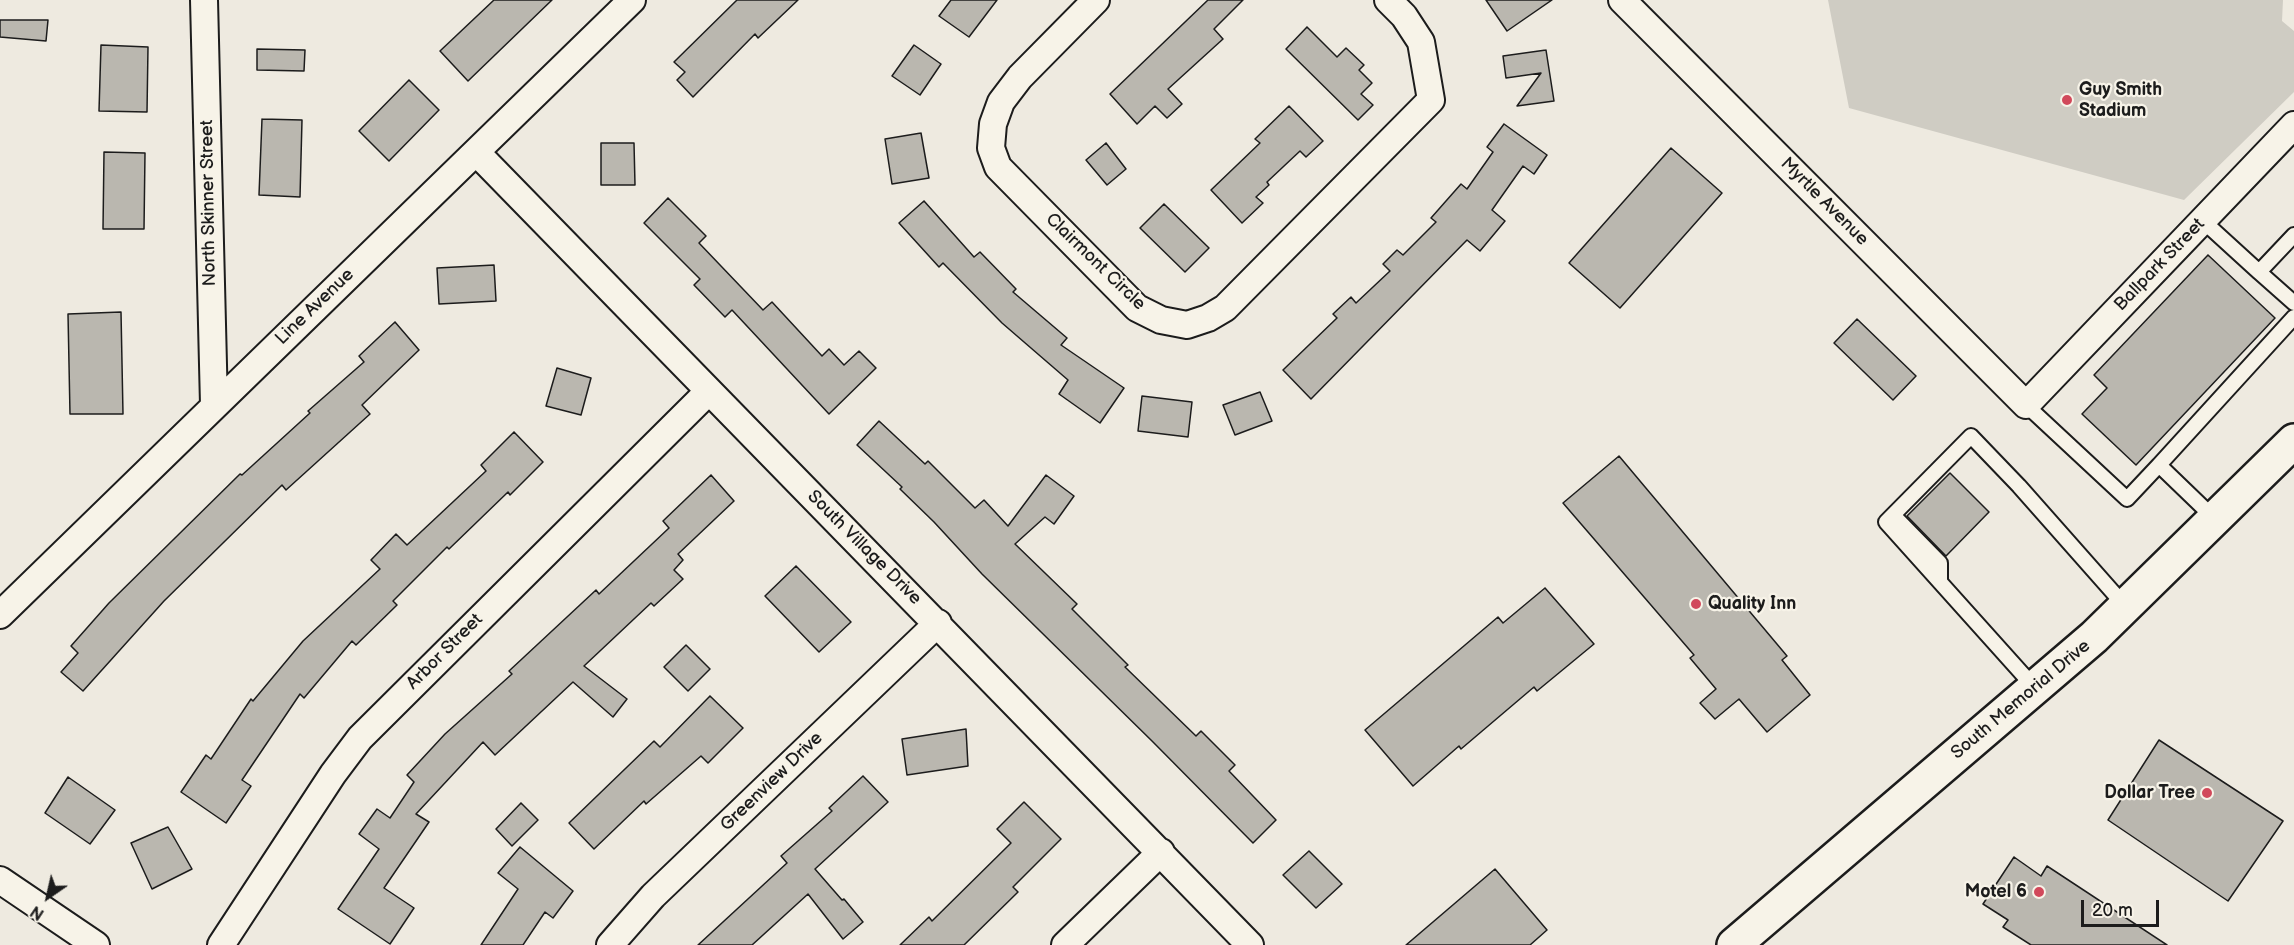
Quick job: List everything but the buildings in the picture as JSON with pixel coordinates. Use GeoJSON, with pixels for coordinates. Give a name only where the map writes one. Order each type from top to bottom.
{"type":"FeatureCollection","features":[{"type":"Feature","properties":{"kind":"main road","name":"South Memorial Drive"},"geometry":{"type":"LineString","coordinates":[[1734,945],[2035,688],[2126,607],[2294,441]]}},
{"type":"Feature","properties":{"kind":"street","name":"North Skinner Street"},"geometry":{"type":"LineString","coordinates":[[204,0],[214,405]]}},
{"type":"Feature","properties":{"kind":"street","name":"Line Avenue"},"geometry":{"type":"LineString","coordinates":[[0,615],[632,0]]}},
{"type":"Feature","properties":{"kind":"street","name":"Clairmont Circle"},"geometry":{"type":"LineString","coordinates":[[1096,0],[1020,77],[1001,102],[993,124],[990,148],[998,167],[1137,308],[1161,320],[1187,324],[1208,318],[1225,308],[1431,100],[1421,42],[1404,16],[1388,0]]}},
{"type":"Feature","properties":{"kind":"street","name":"Myrtle Avenue"},"geometry":{"type":"LineString","coordinates":[[1622,0],[2026,405]]}},
{"type":"Feature","properties":{"kind":"street","name":"Ballpark Street"},"geometry":{"type":"LineString","coordinates":[[2026,405],[2294,124]]}},
{"type":"Feature","properties":{"kind":"street","name":"South Village Drive"},"geometry":{"type":"LineString","coordinates":[[476,152],[709,392],[938,622],[1250,945]]}},
{"type":"Feature","properties":{"kind":"street","name":"Arbor Street"},"geometry":{"type":"LineString","coordinates":[[221,945],[333,774],[360,738],[709,392]]}},
{"type":"Feature","properties":{"kind":"street","name":"Greenview Drive"},"geometry":{"type":"LineString","coordinates":[[610,945],[652,896],[938,622]]}},
{"type":"Feature","properties":{"kind":"street"},"geometry":{"type":"LineString","coordinates":[[1065,945],[1161,852]]}},
{"type":"Feature","properties":{"kind":"street"},"geometry":{"type":"LineString","coordinates":[[0,880],[96,945]]}},
{"type":"Feature","properties":{"kind":"lane"},"geometry":{"type":"LineString","coordinates":[[2202,220],[2294,303]]}},
{"type":"Feature","properties":{"kind":"lane"},"geometry":{"type":"LineString","coordinates":[[2259,272],[2294,235]]}},
{"type":"Feature","properties":{"kind":"lane"},"geometry":{"type":"LineString","coordinates":[[2026,405],[2127,499],[2294,317]]}},
{"type":"Feature","properties":{"kind":"lane"},"geometry":{"type":"LineString","coordinates":[[2035,688],[1886,522],[1971,436],[2019,486],[2126,607]]}},
{"type":"Feature","properties":{"kind":"lane"},"geometry":{"type":"LineString","coordinates":[[2160,465],[2215,519]]}},
{"type":"Feature","properties":{"kind":"shaded area","name":"Guy Smith Stadium"},"geometry":{"type":"Polygon","coordinates":[[[1828,0],[2283,0],[2282,21],[2294,31],[2294,92],[2184,200],[1849,108],[1828,0]]]}},
{"type":"Feature","properties":{"kind":"place","name":"Guy Smith Stadium"},"geometry":{"type":"Point","coordinates":[2067,100]}},
{"type":"Feature","properties":{"kind":"place","name":"Quality Inn"},"geometry":{"type":"Point","coordinates":[1696,604]}},
{"type":"Feature","properties":{"kind":"place","name":"Dollar Tree"},"geometry":{"type":"Point","coordinates":[2207,793]}},
{"type":"Feature","properties":{"kind":"place","name":"Motel 6"},"geometry":{"type":"Point","coordinates":[2039,892]}}]}
